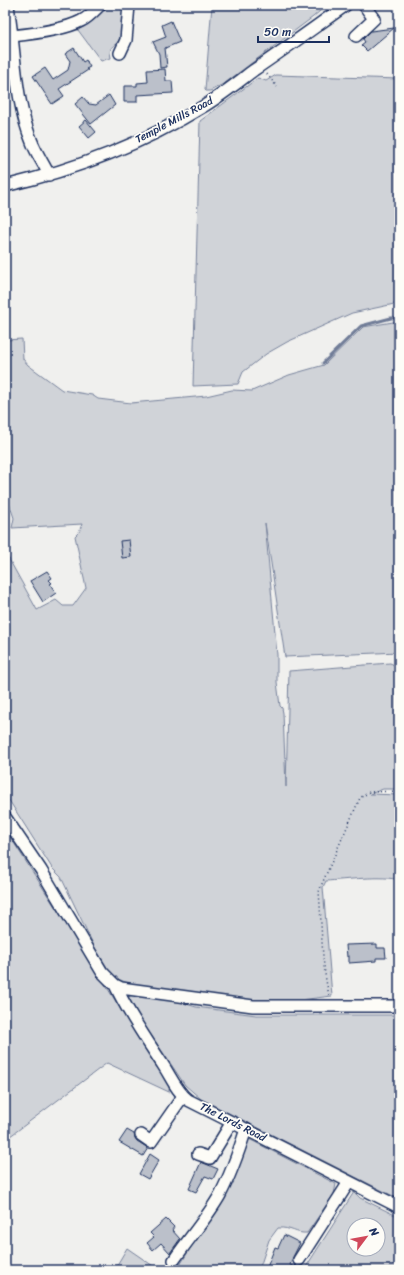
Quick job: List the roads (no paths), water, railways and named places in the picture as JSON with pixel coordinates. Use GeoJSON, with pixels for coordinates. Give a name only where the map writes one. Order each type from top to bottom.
{"type":"FeatureCollection","features":[{"type":"Feature","properties":{"kind":"street"},"geometry":{"type":"LineString","coordinates":[[8,5],[17,83],[23,114],[32,142],[48,175]]}},
{"type":"Feature","properties":{"kind":"street"},"geometry":{"type":"LineString","coordinates":[[12,36],[30,34],[76,24],[89,16],[100,5]]}},
{"type":"Feature","properties":{"kind":"street"},"geometry":{"type":"LineString","coordinates":[[120,53],[126,40],[129,5]]}},
{"type":"Feature","properties":{"kind":"street","name":"Temple Mills Road"},"geometry":{"type":"LineString","coordinates":[[5,186],[48,175],[107,154],[172,124],[210,102],[346,5]]}},
{"type":"Feature","properties":{"kind":"street"},"geometry":{"type":"LineString","coordinates":[[356,36],[374,19],[364,5]]}},
{"type":"Feature","properties":{"kind":"street","name":"The Lords Road"},"geometry":{"type":"LineString","coordinates":[[5,817],[41,870],[102,972],[115,985],[127,1009],[183,1096],[188,1100],[399,1207]]}},
{"type":"Feature","properties":{"kind":"street"},"geometry":{"type":"LineString","coordinates":[[115,985],[121,988],[253,1006],[399,1006]]}},
{"type":"Feature","properties":{"kind":"street"},"geometry":{"type":"LineString","coordinates":[[141,1135],[151,1142],[183,1096]]}},
{"type":"Feature","properties":{"kind":"street"},"geometry":{"type":"LineString","coordinates":[[198,1154],[210,1158],[232,1122]]}},
{"type":"Feature","properties":{"kind":"street"},"geometry":{"type":"LineString","coordinates":[[174,1260],[208,1214],[220,1194],[246,1129]]}},
{"type":"Feature","properties":{"kind":"street"},"geometry":{"type":"LineString","coordinates":[[299,1260],[349,1182]]}},
{"type":"Feature","properties":{"kind":"waterway"},"geometry":{"type":"LineString","coordinates":[[323,363],[361,326],[391,318],[399,318]]}}]}
